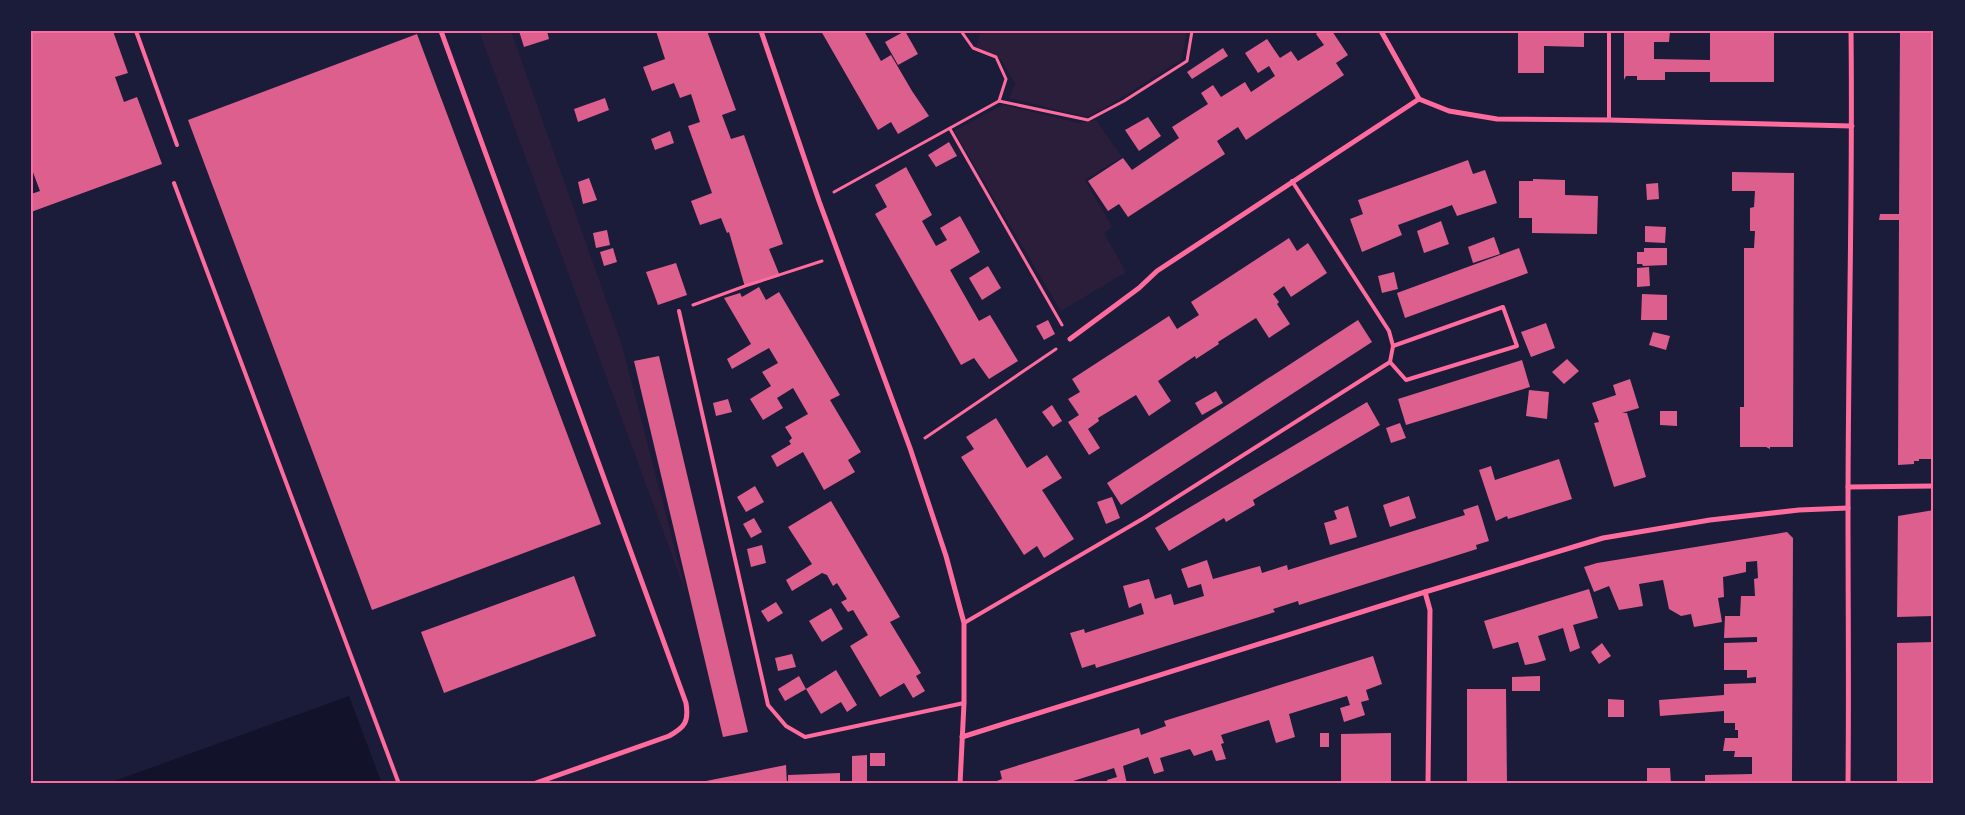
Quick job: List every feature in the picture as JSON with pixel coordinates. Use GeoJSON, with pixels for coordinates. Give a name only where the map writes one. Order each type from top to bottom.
{"type":"FeatureCollection","features":[{"type":"Feature","properties":{"kind":"street"},"geometry":{"type":"LineString","coordinates":[[440,31],[688,715],[682,728],[669,736],[533,784]]}},
{"type":"Feature","properties":{"kind":"street"},"geometry":{"type":"LineString","coordinates":[[761,31],[818,201],[910,448],[946,556],[964,623],[964,703],[960,784]]}},
{"type":"Feature","properties":{"kind":"street"},"geometry":{"type":"LineString","coordinates":[[1381,31],[1419,99],[1449,111],[1497,119],[1852,126]]}},
{"type":"Feature","properties":{"kind":"street"},"geometry":{"type":"LineString","coordinates":[[1848,784],[1850,667],[1848,487],[1852,126],[1851,31]]}},
{"type":"Feature","properties":{"kind":"street"},"geometry":{"type":"LineString","coordinates":[[1070,339],[1139,288],[1157,271],[1419,99]]}},
{"type":"Feature","properties":{"kind":"street"},"geometry":{"type":"LineString","coordinates":[[1848,487],[1934,486]]}},
{"type":"Feature","properties":{"kind":"street"},"geometry":{"type":"LineString","coordinates":[[962,737],[1603,538],[1710,520],[1799,510],[1848,508]]}},
{"type":"Feature","properties":{"kind":"street"},"geometry":{"type":"LineString","coordinates":[[1425,592],[1430,610],[1428,784]]}},
{"type":"Feature","properties":{"kind":"lane"},"geometry":{"type":"LineString","coordinates":[[136,31],[177,145]]}},
{"type":"Feature","properties":{"kind":"lane"},"geometry":{"type":"LineString","coordinates":[[1609,31],[1609,120]]}},
{"type":"Feature","properties":{"kind":"lane"},"geometry":{"type":"LineString","coordinates":[[964,623],[1144,518],[1390,362],[1393,346],[1389,331],[1292,181]]}},
{"type":"Feature","properties":{"kind":"lane"},"geometry":{"type":"LineString","coordinates":[[174,183],[399,784]]}},
{"type":"Feature","properties":{"kind":"lane"},"geometry":{"type":"LineString","coordinates":[[1390,362],[1406,380],[1517,346],[1504,307],[1393,346]]}},
{"type":"Feature","properties":{"kind":"lane"},"geometry":{"type":"LineString","coordinates":[[679,311],[768,705],[786,726],[804,737],[964,703]]}},
{"type":"Feature","properties":{"kind":"path"},"geometry":{"type":"LineString","coordinates":[[961,31],[973,48],[996,57],[1006,79],[999,101]]}},
{"type":"Feature","properties":{"kind":"path"},"geometry":{"type":"LineString","coordinates":[[818,201],[999,101],[1088,120],[1124,101],[1186,61],[1192,31]]}},
{"type":"Feature","properties":{"kind":"path"},"geometry":{"type":"LineString","coordinates":[[910,448],[1070,339],[950,129]]}},
{"type":"Feature","properties":{"kind":"path"},"geometry":{"type":"LineString","coordinates":[[679,311],[745,286],[839,256]]}},
{"type":"Feature","properties":{"kind":"shaded area"},"geometry":{"type":"Polygon","coordinates":[[[479,31],[511,31],[622,345],[687,596],[479,31]]]}},
{"type":"Feature","properties":{"kind":"shaded area"},"geometry":{"type":"Polygon","coordinates":[[[981,31],[1187,31],[1181,60],[1087,117],[1009,98],[1015,84],[1001,59],[976,47],[981,31]]]}},
{"type":"Feature","properties":{"kind":"shaded area"},"geometry":{"type":"Polygon","coordinates":[[[1003,105],[1078,123],[1096,120],[1122,157],[1085,180],[1112,227],[1104,233],[1126,272],[1061,311],[954,131],[1003,105]]]}},
{"type":"Feature","properties":{"kind":"shaded area"},"geometry":{"type":"Polygon","coordinates":[[[349,696],[382,784],[106,784],[349,696]]]}},
{"type":"Feature","properties":{"kind":"building"},"geometry":{"type":"Polygon","coordinates":[[[31,31],[113,31],[128,73],[115,77],[124,102],[137,97],[162,164],[31,212],[31,194],[40,191],[31,167],[31,31]]]}},
{"type":"Feature","properties":{"kind":"building"},"geometry":{"type":"Polygon","coordinates":[[[519,31],[547,31],[549,39],[524,47],[519,31]]]}},
{"type":"Feature","properties":{"kind":"building"},"geometry":{"type":"Polygon","coordinates":[[[656,31],[707,31],[736,110],[722,115],[731,139],[744,135],[783,244],[769,249],[780,276],[745,287],[729,232],[727,233],[721,218],[700,225],[691,201],[712,193],[688,126],[700,122],[691,94],[680,98],[674,83],[652,91],[643,67],[665,59],[656,31]]]}},
{"type":"Feature","properties":{"kind":"building"},"geometry":{"type":"Polygon","coordinates":[[[821,31],[864,31],[881,61],[891,55],[929,116],[898,134],[891,122],[878,130],[821,31]]]}},
{"type":"Feature","properties":{"kind":"building"},"geometry":{"type":"Polygon","coordinates":[[[905,31],[918,54],[898,65],[885,42],[905,31]]]}},
{"type":"Feature","properties":{"kind":"building"},"geometry":{"type":"Polygon","coordinates":[[[1319,31],[1332,31],[1348,55],[1336,63],[1344,75],[1246,140],[1238,127],[1217,141],[1225,154],[1128,217],[1119,204],[1108,211],[1088,181],[1123,158],[1132,170],[1179,138],[1172,127],[1208,104],[1201,93],[1213,85],[1221,97],[1245,82],[1251,92],[1275,76],[1269,66],[1258,73],[1245,53],[1267,39],[1280,58],[1291,51],[1298,61],[1324,45],[1316,34],[1319,31]]]}},
{"type":"Feature","properties":{"kind":"building"},"geometry":{"type":"Polygon","coordinates":[[[1518,31],[1584,31],[1584,47],[1544,46],[1544,73],[1518,73],[1518,31]]]}},
{"type":"Feature","properties":{"kind":"building"},"geometry":{"type":"Polygon","coordinates":[[[1624,31],[1670,31],[1669,42],[1654,42],[1654,59],[1710,60],[1710,31],[1774,31],[1774,82],[1710,82],[1710,72],[1665,72],[1665,80],[1637,80],[1637,76],[1626,76],[1624,80],[1624,31]]]}},
{"type":"Feature","properties":{"kind":"building"},"geometry":{"type":"Polygon","coordinates":[[[1900,31],[1934,31],[1934,459],[1919,459],[1919,461],[1914,461],[1914,464],[1898,465],[1899,220],[1879,220],[1880,214],[1899,214],[1900,31]]]}},
{"type":"Feature","properties":{"kind":"building"},"geometry":{"type":"Polygon","coordinates":[[[417,34],[601,524],[372,610],[188,120],[417,34]]]}},
{"type":"Feature","properties":{"kind":"building"},"geometry":{"type":"Polygon","coordinates":[[[1223,48],[1228,56],[1192,79],[1187,72],[1223,48]]]}},
{"type":"Feature","properties":{"kind":"building"},"geometry":{"type":"Polygon","coordinates":[[[605,98],[609,110],[578,122],[574,109],[605,98]]]}},
{"type":"Feature","properties":{"kind":"building"},"geometry":{"type":"Polygon","coordinates":[[[1148,117],[1161,136],[1139,151],[1125,130],[1148,117]]]}},
{"type":"Feature","properties":{"kind":"building"},"geometry":{"type":"Polygon","coordinates":[[[670,131],[674,143],[655,150],[651,139],[670,131]]]}},
{"type":"Feature","properties":{"kind":"building"},"geometry":{"type":"Polygon","coordinates":[[[949,142],[957,156],[936,167],[928,155],[949,142]]]}},
{"type":"Feature","properties":{"kind":"building"},"geometry":{"type":"Polygon","coordinates":[[[1468,160],[1473,174],[1485,170],[1497,203],[1457,216],[1452,205],[1398,225],[1402,235],[1362,252],[1350,219],[1363,214],[1358,200],[1468,160]]]}},
{"type":"Feature","properties":{"kind":"building"},"geometry":{"type":"Polygon","coordinates":[[[906,167],[932,215],[922,221],[936,246],[947,240],[940,228],[960,216],[980,252],[950,270],[979,321],[990,315],[1018,361],[989,379],[974,358],[961,365],[875,214],[887,207],[875,185],[906,167]]]}},
{"type":"Feature","properties":{"kind":"building"},"geometry":{"type":"Polygon","coordinates":[[[1732,172],[1794,173],[1793,447],[1770,447],[1770,449],[1766,447],[1740,447],[1740,407],[1744,407],[1744,248],[1754,248],[1755,231],[1750,231],[1750,208],[1754,207],[1755,191],[1732,191],[1732,172]]]}},
{"type":"Feature","properties":{"kind":"building"},"geometry":{"type":"Polygon","coordinates":[[[589,178],[597,200],[583,204],[578,182],[589,178]]]}},
{"type":"Feature","properties":{"kind":"building"},"geometry":{"type":"Polygon","coordinates":[[[1533,179],[1565,180],[1565,195],[1598,196],[1597,234],[1532,233],[1532,218],[1519,218],[1519,181],[1533,181],[1533,179]]]}},
{"type":"Feature","properties":{"kind":"building"},"geometry":{"type":"Polygon","coordinates":[[[1658,183],[1659,199],[1647,200],[1646,184],[1658,183]]]}},
{"type":"Feature","properties":{"kind":"building"},"geometry":{"type":"Polygon","coordinates":[[[1441,221],[1449,244],[1424,253],[1417,231],[1441,221]]]}},
{"type":"Feature","properties":{"kind":"building"},"geometry":{"type":"Polygon","coordinates":[[[1645,226],[1666,227],[1665,243],[1645,242],[1645,226]]]}},
{"type":"Feature","properties":{"kind":"building"},"geometry":{"type":"Polygon","coordinates":[[[607,230],[610,245],[596,248],[593,233],[607,230]]]}},
{"type":"Feature","properties":{"kind":"building"},"geometry":{"type":"Polygon","coordinates":[[[1494,237],[1500,254],[1473,263],[1468,247],[1494,237]]]}},
{"type":"Feature","properties":{"kind":"building"},"geometry":{"type":"Polygon","coordinates":[[[1289,238],[1297,251],[1308,243],[1327,273],[1291,297],[1284,286],[1273,294],[1290,324],[1269,338],[1256,318],[1218,342],[1219,344],[1196,359],[1195,356],[1158,381],[1171,401],[1149,416],[1136,395],[1098,418],[1099,421],[1088,429],[1100,448],[1089,455],[1068,422],[1079,415],[1068,399],[1080,392],[1072,379],[1169,316],[1177,329],[1199,315],[1191,302],[1289,238]]]}},
{"type":"Feature","properties":{"kind":"building"},"geometry":{"type":"Polygon","coordinates":[[[613,248],[617,262],[604,266],[600,252],[613,248]]]}},
{"type":"Feature","properties":{"kind":"building"},"geometry":{"type":"Polygon","coordinates":[[[1519,248],[1528,273],[1405,318],[1397,293],[1519,248]]]}},
{"type":"Feature","properties":{"kind":"building"},"geometry":{"type":"Polygon","coordinates":[[[1644,248],[1667,248],[1667,265],[1643,266],[1642,264],[1637,264],[1637,252],[1644,252],[1644,248]]]}},
{"type":"Feature","properties":{"kind":"building"},"geometry":{"type":"Polygon","coordinates":[[[676,263],[687,295],[658,305],[646,272],[676,263]]]}},
{"type":"Feature","properties":{"kind":"building"},"geometry":{"type":"Polygon","coordinates":[[[988,266],[1001,288],[982,300],[969,278],[988,266]]]}},
{"type":"Feature","properties":{"kind":"building"},"geometry":{"type":"Polygon","coordinates":[[[1649,267],[1650,286],[1637,287],[1637,268],[1649,267]]]}},
{"type":"Feature","properties":{"kind":"building"},"geometry":{"type":"Polygon","coordinates":[[[1394,272],[1398,289],[1382,293],[1378,276],[1394,272]]]}},
{"type":"Feature","properties":{"kind":"building"},"geometry":{"type":"Polygon","coordinates":[[[759,287],[766,300],[779,292],[840,395],[830,400],[861,452],[848,460],[855,472],[824,490],[803,452],[777,467],[771,456],[791,444],[789,441],[792,438],[785,427],[808,414],[793,388],[777,398],[783,408],[763,420],[750,399],[771,386],[762,372],[778,363],[769,348],[732,369],[727,359],[751,344],[724,298],[740,293],[742,297],[759,287]]]}},
{"type":"Feature","properties":{"kind":"building"},"geometry":{"type":"Polygon","coordinates":[[[1642,294],[1667,295],[1667,320],[1641,320],[1642,294]]]}},
{"type":"Feature","properties":{"kind":"building"},"geometry":{"type":"Polygon","coordinates":[[[1048,320],[1055,334],[1044,340],[1036,326],[1048,320]]]}},
{"type":"Feature","properties":{"kind":"building"},"geometry":{"type":"Polygon","coordinates":[[[1358,320],[1372,342],[1121,505],[1107,483],[1358,320]]]}},
{"type":"Feature","properties":{"kind":"building"},"geometry":{"type":"Polygon","coordinates":[[[1546,323],[1555,348],[1531,357],[1521,332],[1546,323]]]}},
{"type":"Feature","properties":{"kind":"building"},"geometry":{"type":"Polygon","coordinates":[[[1653,332],[1670,336],[1666,350],[1649,345],[1653,332]]]}},
{"type":"Feature","properties":{"kind":"building"},"geometry":{"type":"Polygon","coordinates":[[[659,356],[748,732],[723,737],[634,361],[659,356]]]}},
{"type":"Feature","properties":{"kind":"building"},"geometry":{"type":"Polygon","coordinates":[[[1567,359],[1579,371],[1564,384],[1552,372],[1567,359]]]}},
{"type":"Feature","properties":{"kind":"building"},"geometry":{"type":"Polygon","coordinates":[[[1522,360],[1530,387],[1406,425],[1398,399],[1522,360]]]}},
{"type":"Feature","properties":{"kind":"building"},"geometry":{"type":"Polygon","coordinates":[[[1630,379],[1639,408],[1622,413],[1627,413],[1646,477],[1614,487],[1594,423],[1599,422],[1592,403],[1616,395],[1613,385],[1630,379]]]}},
{"type":"Feature","properties":{"kind":"building"},"geometry":{"type":"Polygon","coordinates":[[[1529,390],[1549,392],[1547,419],[1526,416],[1529,390]]]}},
{"type":"Feature","properties":{"kind":"building"},"geometry":{"type":"Polygon","coordinates":[[[1216,391],[1223,403],[1202,415],[1195,403],[1216,391]]]}},
{"type":"Feature","properties":{"kind":"building"},"geometry":{"type":"Polygon","coordinates":[[[728,399],[732,412],[716,416],[713,403],[728,399]]]}},
{"type":"Feature","properties":{"kind":"building"},"geometry":{"type":"Polygon","coordinates":[[[1367,402],[1380,425],[1253,500],[1255,505],[1226,522],[1224,518],[1169,551],[1155,528],[1367,402]]]}},
{"type":"Feature","properties":{"kind":"building"},"geometry":{"type":"Polygon","coordinates":[[[1052,405],[1062,421],[1053,427],[1042,412],[1052,405]]]}},
{"type":"Feature","properties":{"kind":"building"},"geometry":{"type":"Polygon","coordinates":[[[1660,411],[1677,411],[1677,426],[1660,425],[1660,411]]]}},
{"type":"Feature","properties":{"kind":"building"},"geometry":{"type":"Polygon","coordinates":[[[996,418],[1027,468],[1047,455],[1062,478],[1042,490],[1074,539],[1044,558],[1037,546],[1024,555],[961,457],[974,449],[966,437],[996,418]]]}},
{"type":"Feature","properties":{"kind":"building"},"geometry":{"type":"Polygon","coordinates":[[[1400,423],[1406,438],[1391,443],[1386,428],[1400,423]]]}},
{"type":"Feature","properties":{"kind":"building"},"geometry":{"type":"Polygon","coordinates":[[[1559,459],[1572,499],[1508,519],[1507,516],[1496,521],[1479,470],[1491,466],[1495,480],[1559,459]]]}},
{"type":"Feature","properties":{"kind":"building"},"geometry":{"type":"Polygon","coordinates":[[[755,486],[764,502],[746,512],[737,497],[755,486]]]}},
{"type":"Feature","properties":{"kind":"building"},"geometry":{"type":"Polygon","coordinates":[[[1409,496],[1416,518],[1390,527],[1383,505],[1409,496]]]}},
{"type":"Feature","properties":{"kind":"building"},"geometry":{"type":"Polygon","coordinates":[[[1112,497],[1120,518],[1106,524],[1097,502],[1112,497]]]}},
{"type":"Feature","properties":{"kind":"building"},"geometry":{"type":"Polygon","coordinates":[[[831,501],[900,617],[890,622],[921,673],[916,676],[925,691],[913,698],[904,683],[880,697],[850,646],[868,635],[853,610],[848,612],[841,602],[847,599],[837,583],[833,586],[827,575],[822,573],[792,591],[786,580],[812,564],[788,527],[831,501]]]}},
{"type":"Feature","properties":{"kind":"building"},"geometry":{"type":"Polygon","coordinates":[[[1478,505],[1489,541],[1476,545],[1477,549],[1299,605],[1298,601],[1273,609],[1275,612],[1096,668],[1095,664],[1082,668],[1070,633],[1084,629],[1085,633],[1144,614],[1141,603],[1129,608],[1123,586],[1149,579],[1155,599],[1171,594],[1174,605],[1204,596],[1201,584],[1188,588],[1181,569],[1207,560],[1213,579],[1260,566],[1262,573],[1287,565],[1288,570],[1465,515],[1463,510],[1478,505]]]}},
{"type":"Feature","properties":{"kind":"building"},"geometry":{"type":"Polygon","coordinates":[[[1348,506],[1357,537],[1330,545],[1324,523],[1337,519],[1334,511],[1348,506]]]}},
{"type":"Feature","properties":{"kind":"building"},"geometry":{"type":"Polygon","coordinates":[[[1934,510],[1934,616],[1897,617],[1898,516],[1934,510]]]}},
{"type":"Feature","properties":{"kind":"building"},"geometry":{"type":"Polygon","coordinates":[[[754,518],[762,532],[751,538],[743,524],[754,518]]]}},
{"type":"Feature","properties":{"kind":"building"},"geometry":{"type":"Polygon","coordinates":[[[1787,532],[1793,538],[1792,784],[1705,784],[1705,775],[1752,774],[1752,757],[1734,757],[1735,751],[1723,751],[1725,738],[1738,738],[1738,730],[1735,730],[1735,723],[1724,723],[1724,711],[1660,716],[1659,700],[1724,695],[1724,684],[1756,683],[1756,677],[1747,678],[1747,670],[1724,670],[1724,643],[1757,642],[1757,637],[1724,638],[1725,616],[1740,616],[1741,596],[1755,596],[1754,579],[1758,578],[1757,561],[1746,562],[1746,572],[1723,577],[1724,597],[1718,598],[1722,622],[1694,627],[1691,614],[1681,616],[1669,609],[1663,580],[1639,584],[1643,606],[1619,610],[1609,586],[1594,592],[1584,567],[1597,563],[1787,532]]]}},
{"type":"Feature","properties":{"kind":"building"},"geometry":{"type":"Polygon","coordinates":[[[762,545],[766,563],[751,567],[747,549],[762,545]]]}},
{"type":"Feature","properties":{"kind":"building"},"geometry":{"type":"Polygon","coordinates":[[[574,576],[596,636],[444,693],[421,632],[574,576]]]}},
{"type":"Feature","properties":{"kind":"building"},"geometry":{"type":"Polygon","coordinates":[[[1589,589],[1598,618],[1573,625],[1580,648],[1570,652],[1563,628],[1538,636],[1546,660],[1536,663],[1525,665],[1518,642],[1493,649],[1484,621],[1589,589]]]}},
{"type":"Feature","properties":{"kind":"building"},"geometry":{"type":"Polygon","coordinates":[[[776,602],[783,613],[768,622],[761,611],[776,602]]]}},
{"type":"Feature","properties":{"kind":"building"},"geometry":{"type":"Polygon","coordinates":[[[831,608],[843,629],[822,642],[809,621],[831,608]]]}},
{"type":"Feature","properties":{"kind":"building"},"geometry":{"type":"Polygon","coordinates":[[[1934,642],[1934,784],[1897,784],[1897,643],[1934,642]]]}},
{"type":"Feature","properties":{"kind":"building"},"geometry":{"type":"Polygon","coordinates":[[[1602,643],[1611,656],[1599,664],[1591,652],[1602,643]]]}},
{"type":"Feature","properties":{"kind":"building"},"geometry":{"type":"Polygon","coordinates":[[[792,654],[796,667],[778,671],[775,658],[792,654]]]}},
{"type":"Feature","properties":{"kind":"building"},"geometry":{"type":"Polygon","coordinates":[[[1373,656],[1382,684],[1366,690],[1369,700],[1361,702],[1365,715],[1344,722],[1340,708],[1350,705],[1347,696],[1289,714],[1295,737],[1276,743],[1269,720],[1221,735],[1224,743],[1221,744],[1226,759],[1216,761],[1212,750],[1194,756],[1190,749],[1160,758],[1164,771],[1154,774],[1148,757],[1123,766],[1127,784],[1108,784],[1107,780],[1117,777],[1114,768],[1064,784],[989,784],[1002,779],[1000,771],[1139,728],[1141,735],[1166,726],[1164,721],[1373,656]]]}},
{"type":"Feature","properties":{"kind":"building"},"geometry":{"type":"Polygon","coordinates":[[[836,670],[857,705],[847,712],[841,702],[821,714],[806,689],[836,670]]]}},
{"type":"Feature","properties":{"kind":"building"},"geometry":{"type":"Polygon","coordinates":[[[799,676],[806,689],[785,701],[778,689],[799,676]]]}},
{"type":"Feature","properties":{"kind":"building"},"geometry":{"type":"Polygon","coordinates":[[[1540,676],[1540,691],[1512,691],[1512,677],[1540,676]]]}},
{"type":"Feature","properties":{"kind":"building"},"geometry":{"type":"Polygon","coordinates":[[[1467,689],[1506,689],[1507,784],[1467,784],[1467,689]]]}},
{"type":"Feature","properties":{"kind":"building"},"geometry":{"type":"Polygon","coordinates":[[[1608,699],[1624,700],[1624,717],[1608,717],[1608,699]]]}},
{"type":"Feature","properties":{"kind":"building"},"geometry":{"type":"Polygon","coordinates":[[[1320,733],[1329,733],[1329,747],[1320,747],[1320,733]]]}},
{"type":"Feature","properties":{"kind":"building"},"geometry":{"type":"Polygon","coordinates":[[[1391,733],[1391,784],[1341,784],[1341,734],[1391,733]]]}},
{"type":"Feature","properties":{"kind":"building"},"geometry":{"type":"Polygon","coordinates":[[[870,753],[885,753],[885,766],[870,766],[870,753]]]}},
{"type":"Feature","properties":{"kind":"building"},"geometry":{"type":"Polygon","coordinates":[[[867,755],[867,781],[852,781],[852,756],[867,755]]]}},
{"type":"Feature","properties":{"kind":"building"},"geometry":{"type":"Polygon","coordinates":[[[786,765],[787,784],[696,784],[696,783],[786,765]]]}},
{"type":"Feature","properties":{"kind":"building"},"geometry":{"type":"Polygon","coordinates":[[[1647,768],[1670,768],[1671,784],[1647,784],[1647,768]]]}},
{"type":"Feature","properties":{"kind":"building"},"geometry":{"type":"Polygon","coordinates":[[[840,773],[840,784],[788,784],[788,775],[840,773]]]}}]}
